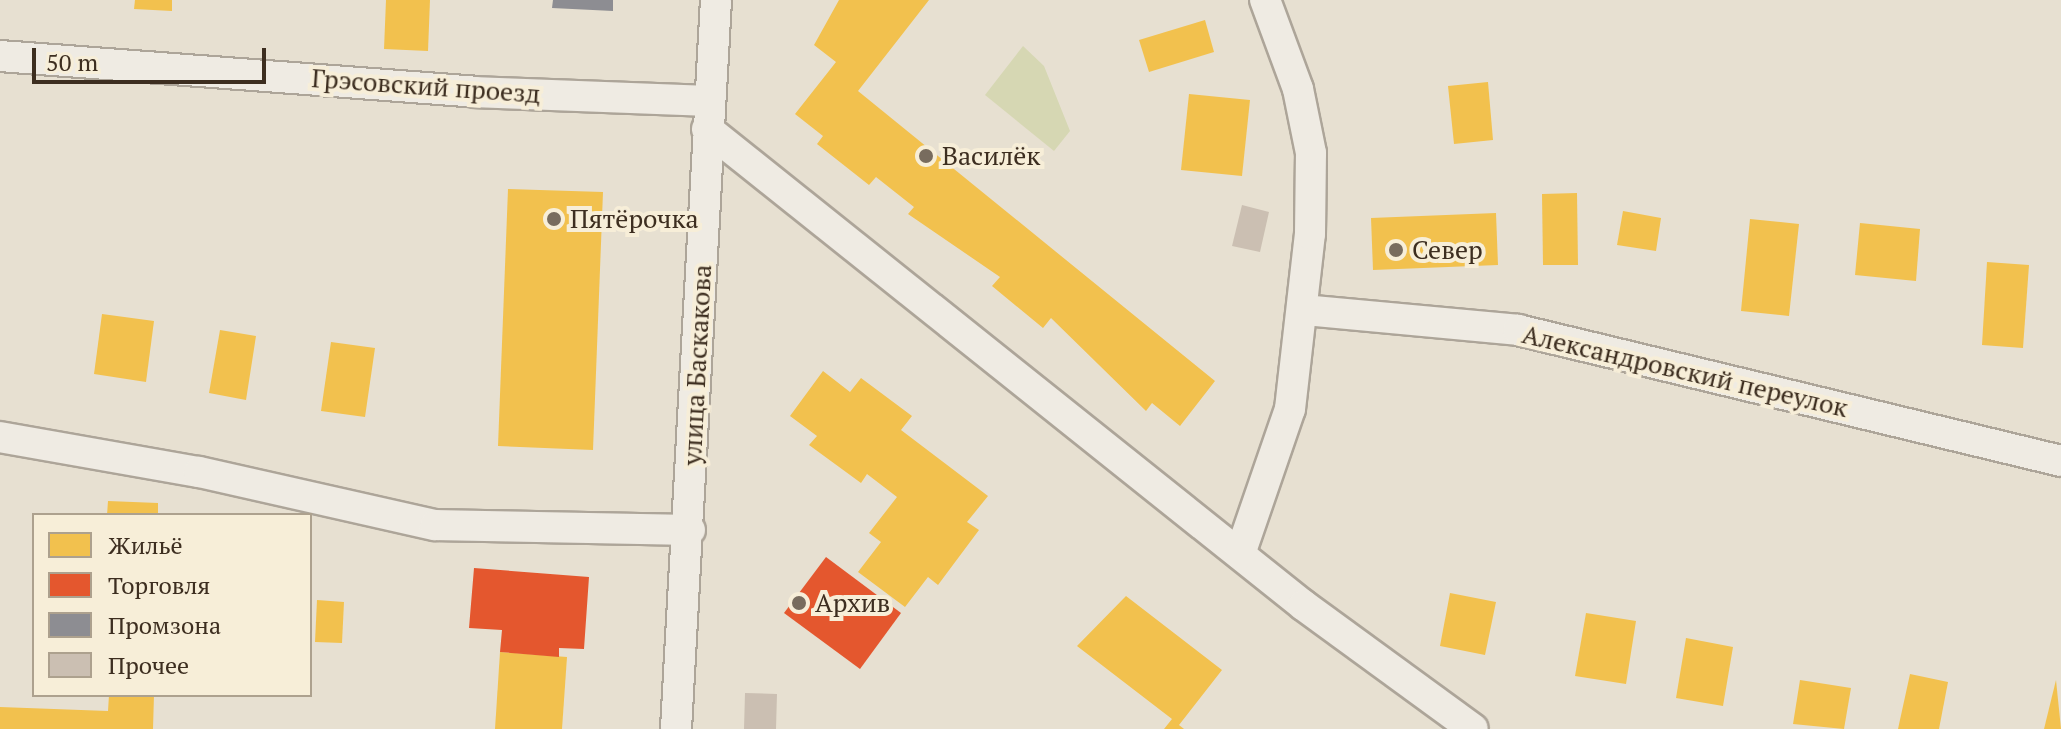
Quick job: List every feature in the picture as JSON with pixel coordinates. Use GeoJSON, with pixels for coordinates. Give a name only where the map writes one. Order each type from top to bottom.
{"type":"FeatureCollection","features":[{"type":"Feature","properties":{"kind":"street","name":"улица Баскакова"},"geometry":{"type":"LineString","coordinates":[[676,729],[690,530],[716,0]]}},
{"type":"Feature","properties":{"kind":"street"},"geometry":{"type":"LineString","coordinates":[[1240,554],[1283,434],[1304,310],[1311,153],[1298,89],[1265,0]]}},
{"type":"Feature","properties":{"kind":"street","name":"Грэсовский проезд"},"geometry":{"type":"LineString","coordinates":[[0,56],[474,92],[708,115]]}},
{"type":"Feature","properties":{"kind":"street"},"geometry":{"type":"LineString","coordinates":[[708,115],[1240,554],[1473,729]]}},
{"type":"Feature","properties":{"kind":"street","name":"Александровский переулок"},"geometry":{"type":"LineString","coordinates":[[1304,310],[1518,330],[2061,461]]}},
{"type":"Feature","properties":{"kind":"street"},"geometry":{"type":"LineString","coordinates":[[0,437],[199,472],[435,525],[690,530]]}},
{"type":"Feature","properties":{"kind":"green space"},"geometry":{"type":"Polygon","coordinates":[[[1023,46],[1044,66],[1070,131],[1054,151],[985,95],[1023,46]]]}},
{"type":"Feature","properties":{"kind":"building: Жильё"},"geometry":{"type":"Polygon","coordinates":[[[135,0],[172,0],[172,11],[134,9],[135,0]]]}},
{"type":"Feature","properties":{"kind":"building: Жильё"},"geometry":{"type":"Polygon","coordinates":[[[386,0],[430,0],[428,51],[384,49],[386,0]]]}},
{"type":"Feature","properties":{"kind":"building: Жильё"},"geometry":{"type":"Polygon","coordinates":[[[839,0],[929,0],[858,91],[1215,381],[1180,426],[1152,403],[1146,411],[1051,318],[1043,328],[992,286],[1000,277],[908,214],[914,207],[876,177],[869,185],[817,144],[823,136],[795,114],[836,62],[814,45],[839,0]]]}},
{"type":"Feature","properties":{"kind":"building: Жильё"},"geometry":{"type":"Polygon","coordinates":[[[1205,20],[1214,52],[1149,72],[1139,40],[1205,20]]]}},
{"type":"Feature","properties":{"kind":"building: Жильё"},"geometry":{"type":"Polygon","coordinates":[[[1488,82],[1493,140],[1454,144],[1448,86],[1488,82]]]}},
{"type":"Feature","properties":{"kind":"building: Жильё"},"geometry":{"type":"Polygon","coordinates":[[[1189,94],[1250,100],[1242,176],[1181,170],[1189,94]]]}},
{"type":"Feature","properties":{"kind":"building: Жильё"},"geometry":{"type":"Polygon","coordinates":[[[508,189],[603,192],[593,450],[498,446],[508,189]]]}},
{"type":"Feature","properties":{"kind":"building: Жильё"},"geometry":{"type":"Polygon","coordinates":[[[1577,193],[1578,265],[1543,265],[1542,194],[1577,193]]]}},
{"type":"Feature","properties":{"kind":"building: Жильё"},"geometry":{"type":"Polygon","coordinates":[[[1623,211],[1661,218],[1656,251],[1617,245],[1623,211]]]}},
{"type":"Feature","properties":{"kind":"building: Жильё"},"geometry":{"type":"Polygon","coordinates":[[[1496,213],[1498,265],[1373,270],[1371,218],[1496,213]]]}},
{"type":"Feature","properties":{"kind":"building: Жильё"},"geometry":{"type":"Polygon","coordinates":[[[1750,219],[1799,224],[1789,316],[1741,311],[1750,219]]]}},
{"type":"Feature","properties":{"kind":"building: Жильё"},"geometry":{"type":"Polygon","coordinates":[[[1860,223],[1920,229],[1916,281],[1855,275],[1860,223]]]}},
{"type":"Feature","properties":{"kind":"building: Жильё"},"geometry":{"type":"Polygon","coordinates":[[[1987,262],[2029,265],[2023,348],[1982,345],[1987,262]]]}},
{"type":"Feature","properties":{"kind":"building: Жильё"},"geometry":{"type":"Polygon","coordinates":[[[102,314],[154,321],[146,382],[94,374],[102,314]]]}},
{"type":"Feature","properties":{"kind":"building: Жильё"},"geometry":{"type":"Polygon","coordinates":[[[220,330],[256,336],[246,400],[209,393],[220,330]]]}},
{"type":"Feature","properties":{"kind":"building: Жильё"},"geometry":{"type":"Polygon","coordinates":[[[331,342],[375,348],[365,417],[321,411],[331,342]]]}},
{"type":"Feature","properties":{"kind":"building: Жильё"},"geometry":{"type":"Polygon","coordinates":[[[823,371],[850,392],[861,378],[912,416],[901,430],[988,496],[967,522],[979,530],[938,585],[928,577],[905,607],[858,572],[881,542],[869,533],[897,497],[867,474],[861,483],[809,445],[817,436],[790,416],[823,371]]]}},
{"type":"Feature","properties":{"kind":"building: Жильё"},"geometry":{"type":"Polygon","coordinates":[[[108,501],[158,503],[158,513],[107,513],[108,501]]]}},
{"type":"Feature","properties":{"kind":"building: Жильё"},"geometry":{"type":"Polygon","coordinates":[[[1450,593],[1496,602],[1485,655],[1440,646],[1450,593]]]}},
{"type":"Feature","properties":{"kind":"building: Жильё"},"geometry":{"type":"Polygon","coordinates":[[[1126,596],[1222,670],[1179,725],[1184,729],[1164,729],[1172,719],[1077,646],[1126,596]]]}},
{"type":"Feature","properties":{"kind":"building: Жильё"},"geometry":{"type":"Polygon","coordinates":[[[317,600],[344,602],[342,643],[315,642],[317,600]]]}},
{"type":"Feature","properties":{"kind":"building: Жильё"},"geometry":{"type":"Polygon","coordinates":[[[1586,613],[1636,621],[1626,684],[1575,676],[1586,613]]]}},
{"type":"Feature","properties":{"kind":"building: Жильё"},"geometry":{"type":"Polygon","coordinates":[[[1686,638],[1733,647],[1723,706],[1676,698],[1686,638]]]}},
{"type":"Feature","properties":{"kind":"building: Жильё"},"geometry":{"type":"Polygon","coordinates":[[[500,652],[567,657],[562,729],[495,729],[500,652]]]}},
{"type":"Feature","properties":{"kind":"building: Жильё"},"geometry":{"type":"Polygon","coordinates":[[[1910,674],[1948,682],[1939,729],[1898,729],[1910,674]]]}},
{"type":"Feature","properties":{"kind":"building: Жильё"},"geometry":{"type":"Polygon","coordinates":[[[1800,680],[1851,688],[1844,729],[1793,724],[1800,680]]]}},
{"type":"Feature","properties":{"kind":"building: Жильё"},"geometry":{"type":"Polygon","coordinates":[[[2056,680],[2061,729],[2044,729],[2056,680]]]}},
{"type":"Feature","properties":{"kind":"building: Жильё"},"geometry":{"type":"Polygon","coordinates":[[[109,697],[154,697],[153,729],[0,729],[0,707],[108,711],[109,697]]]}},
{"type":"Feature","properties":{"kind":"building: Торговля"},"geometry":{"type":"Polygon","coordinates":[[[826,557],[901,613],[860,669],[784,613],[826,557]]]}},
{"type":"Feature","properties":{"kind":"building: Торговля"},"geometry":{"type":"Polygon","coordinates":[[[474,568],[589,577],[584,649],[559,648],[559,657],[500,652],[502,630],[469,628],[474,568]]]}},
{"type":"Feature","properties":{"kind":"building: Промзона"},"geometry":{"type":"Polygon","coordinates":[[[553,0],[613,0],[613,11],[552,8],[553,0]]]}},
{"type":"Feature","properties":{"kind":"building: Прочее"},"geometry":{"type":"Polygon","coordinates":[[[1242,205],[1269,212],[1260,252],[1232,246],[1242,205]]]}},
{"type":"Feature","properties":{"kind":"building: Прочее"},"geometry":{"type":"Polygon","coordinates":[[[745,693],[777,694],[776,729],[744,729],[745,693]]]}},
{"type":"Feature","properties":{"kind":"place","name":"Василёк"},"geometry":{"type":"Point","coordinates":[926,156]}},
{"type":"Feature","properties":{"kind":"place","name":"Пятёрочка"},"geometry":{"type":"Point","coordinates":[554,219]}},
{"type":"Feature","properties":{"kind":"place","name":"Север"},"geometry":{"type":"Point","coordinates":[1396,250]}},
{"type":"Feature","properties":{"kind":"place","name":"Архив"},"geometry":{"type":"Point","coordinates":[799,603]}}]}
